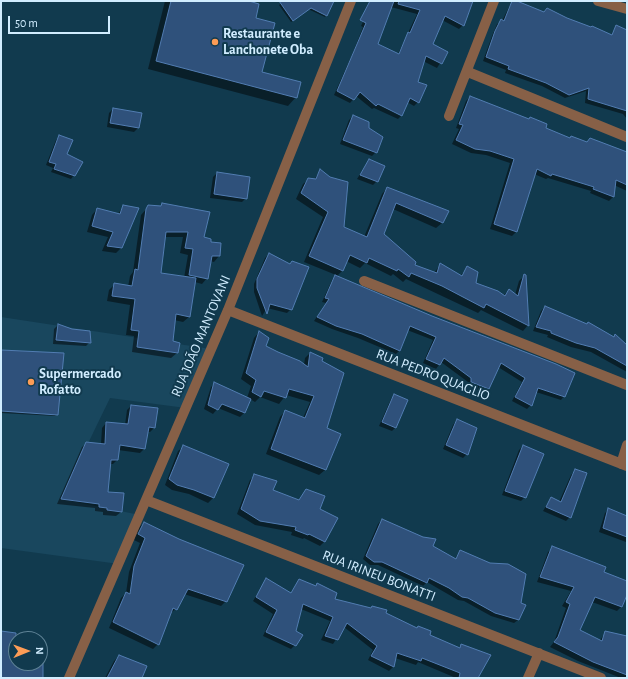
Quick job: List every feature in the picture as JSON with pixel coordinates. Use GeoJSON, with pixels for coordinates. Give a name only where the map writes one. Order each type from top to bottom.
{"type":"FeatureCollection","features":[{"type":"Feature","properties":{"kind":"street","name":"RUA JOÃO MANTOVANI"},"geometry":{"type":"LineString","coordinates":[[69,678],[228,310],[351,1]]}},
{"type":"Feature","properties":{"kind":"street"},"geometry":{"type":"LineString","coordinates":[[450,116],[494,1]]}},
{"type":"Feature","properties":{"kind":"street"},"geometry":{"type":"LineString","coordinates":[[598,1],[627,9]]}},
{"type":"Feature","properties":{"kind":"street"},"geometry":{"type":"LineString","coordinates":[[468,72],[627,137]]}},
{"type":"Feature","properties":{"kind":"street"},"geometry":{"type":"LineString","coordinates":[[364,281],[627,385]]}},
{"type":"Feature","properties":{"kind":"street","name":"RUA PEDRO QUAGLIO"},"geometry":{"type":"LineString","coordinates":[[228,310],[624,465]]}},
{"type":"Feature","properties":{"kind":"street"},"geometry":{"type":"LineString","coordinates":[[624,465],[627,445]]}},
{"type":"Feature","properties":{"kind":"street","name":"RUA IRINEU BONATTI"},"geometry":{"type":"LineString","coordinates":[[146,500],[601,678]]}},
{"type":"Feature","properties":{"kind":"street"},"geometry":{"type":"LineString","coordinates":[[528,678],[539,653]]}},
{"type":"Feature","properties":{"kind":"shaded area"},"geometry":{"type":"Polygon","coordinates":[[[1,317],[211,349],[186,408],[110,398],[61,499],[140,515],[119,564],[1,548],[1,317]]]}},
{"type":"Feature","properties":{"kind":"building","name":"Restaurante e Lanchonete Oba"},"geometry":{"type":"Polygon","coordinates":[[[171,1],[249,1],[259,4],[256,18],[275,23],[262,72],[301,82],[297,98],[156,61],[171,1]]]}},
{"type":"Feature","properties":{"kind":"building"},"geometry":{"type":"Polygon","coordinates":[[[279,1],[334,1],[327,16],[311,8],[293,21],[279,1]]]}},
{"type":"Feature","properties":{"kind":"building"},"geometry":{"type":"Polygon","coordinates":[[[370,1],[394,1],[378,44],[399,54],[408,32],[410,33],[420,10],[398,4],[399,1],[473,1],[464,26],[445,16],[433,44],[448,52],[442,64],[426,56],[418,82],[427,85],[419,103],[410,98],[402,116],[378,104],[376,106],[360,92],[354,100],[337,91],[366,23],[360,20],[370,1]]]}},
{"type":"Feature","properties":{"kind":"building"},"geometry":{"type":"Polygon","coordinates":[[[512,1],[517,1],[544,12],[547,8],[567,18],[591,27],[592,26],[612,35],[616,25],[627,30],[627,111],[588,99],[589,88],[569,95],[546,83],[508,69],[509,66],[486,57],[495,31],[501,19],[504,21],[512,1]]]}},
{"type":"Feature","properties":{"kind":"building"},"geometry":{"type":"Polygon","coordinates":[[[470,96],[529,119],[530,117],[547,124],[546,128],[570,138],[571,136],[587,142],[590,138],[627,152],[627,185],[616,180],[614,197],[593,189],[594,187],[552,174],[551,176],[537,169],[517,232],[494,224],[514,159],[490,151],[475,149],[456,140],[463,125],[459,124],[470,96]]]}},
{"type":"Feature","properties":{"kind":"building"},"geometry":{"type":"Polygon","coordinates":[[[113,108],[142,113],[139,128],[110,123],[113,108]]]}},
{"type":"Feature","properties":{"kind":"building"},"geometry":{"type":"Polygon","coordinates":[[[353,115],[369,122],[369,128],[383,137],[377,153],[343,140],[353,115]]]}},
{"type":"Feature","properties":{"kind":"building"},"geometry":{"type":"Polygon","coordinates":[[[59,135],[73,140],[67,154],[83,162],[75,176],[54,169],[56,164],[49,162],[59,135]]]}},
{"type":"Feature","properties":{"kind":"building"},"geometry":{"type":"Polygon","coordinates":[[[369,159],[385,166],[378,182],[360,175],[369,159]]]}},
{"type":"Feature","properties":{"kind":"building"},"geometry":{"type":"Polygon","coordinates":[[[320,169],[330,177],[348,182],[344,227],[367,237],[387,187],[449,211],[443,223],[396,203],[384,234],[416,262],[415,265],[437,273],[440,263],[462,276],[467,266],[478,272],[476,283],[498,291],[505,296],[509,289],[518,296],[524,274],[526,275],[529,326],[486,304],[484,308],[442,286],[411,273],[409,277],[398,269],[397,271],[369,258],[367,263],[350,255],[343,271],[309,256],[328,212],[301,193],[308,178],[316,179],[320,169]]]}},
{"type":"Feature","properties":{"kind":"building"},"geometry":{"type":"Polygon","coordinates":[[[217,172],[250,177],[247,199],[214,194],[217,172]]]}},
{"type":"Feature","properties":{"kind":"building"},"geometry":{"type":"Polygon","coordinates":[[[162,203],[210,212],[204,237],[211,239],[211,242],[221,243],[220,256],[212,256],[208,279],[189,275],[193,249],[185,248],[188,232],[166,232],[161,273],[196,278],[190,317],[176,314],[173,341],[180,343],[178,353],[137,347],[139,331],[131,330],[135,299],[112,296],[114,283],[132,286],[135,269],[138,270],[146,209],[148,205],[161,206],[162,203]]]}},
{"type":"Feature","properties":{"kind":"building"},"geometry":{"type":"Polygon","coordinates":[[[123,205],[139,208],[122,248],[107,246],[113,232],[92,226],[97,208],[120,214],[123,205]]]}},
{"type":"Feature","properties":{"kind":"building"},"geometry":{"type":"Polygon","coordinates":[[[269,253],[290,264],[292,261],[309,267],[292,310],[270,304],[267,314],[257,288],[257,279],[269,253]]]}},
{"type":"Feature","properties":{"kind":"building"},"geometry":{"type":"Polygon","coordinates":[[[335,275],[432,316],[556,364],[575,373],[565,397],[538,388],[532,406],[515,397],[525,378],[501,363],[489,389],[471,382],[471,378],[444,358],[440,365],[426,359],[436,337],[410,326],[400,351],[362,334],[336,326],[317,317],[329,299],[325,298],[335,275]]]}},
{"type":"Feature","properties":{"kind":"building"},"geometry":{"type":"Polygon","coordinates":[[[545,306],[587,324],[588,322],[614,337],[615,334],[627,345],[627,366],[595,348],[576,343],[551,333],[551,331],[536,327],[545,306]]]}},
{"type":"Feature","properties":{"kind":"building"},"geometry":{"type":"Polygon","coordinates":[[[58,324],[72,329],[90,331],[91,343],[56,340],[58,324]]]}},
{"type":"Feature","properties":{"kind":"building"},"geometry":{"type":"Polygon","coordinates":[[[259,331],[269,338],[266,346],[300,361],[308,367],[310,352],[323,358],[322,361],[344,373],[327,428],[341,434],[326,470],[271,449],[285,410],[305,418],[314,396],[289,389],[286,398],[264,391],[261,397],[252,392],[256,380],[246,373],[259,331]]]}},
{"type":"Feature","properties":{"kind":"building","name":"Supermercado Rofatto"},"geometry":{"type":"Polygon","coordinates":[[[1,350],[64,353],[58,415],[1,411],[1,350]]]}},
{"type":"Feature","properties":{"kind":"building"},"geometry":{"type":"Polygon","coordinates":[[[214,382],[251,399],[245,413],[222,404],[218,410],[208,405],[214,382]]]}},
{"type":"Feature","properties":{"kind":"building"},"geometry":{"type":"Polygon","coordinates":[[[394,394],[408,400],[396,428],[382,422],[394,394]]]}},
{"type":"Feature","properties":{"kind":"building"},"geometry":{"type":"Polygon","coordinates":[[[131,405],[158,408],[155,428],[149,427],[145,449],[120,445],[118,460],[111,460],[108,492],[124,493],[122,512],[107,510],[107,508],[99,507],[99,504],[61,499],[86,442],[105,444],[106,422],[128,424],[131,405]]]}},
{"type":"Feature","properties":{"kind":"building"},"geometry":{"type":"Polygon","coordinates":[[[457,419],[477,428],[468,455],[446,445],[457,419]]]}},
{"type":"Feature","properties":{"kind":"building"},"geometry":{"type":"Polygon","coordinates":[[[183,445],[229,464],[214,498],[177,485],[169,479],[183,445]]]}},
{"type":"Feature","properties":{"kind":"building"},"geometry":{"type":"Polygon","coordinates":[[[523,445],[544,454],[526,498],[505,491],[523,445]]]}},
{"type":"Feature","properties":{"kind":"building"},"geometry":{"type":"Polygon","coordinates":[[[575,469],[587,473],[571,518],[546,507],[551,497],[561,502],[575,469]]]}},
{"type":"Feature","properties":{"kind":"building"},"geometry":{"type":"Polygon","coordinates":[[[254,474],[277,481],[273,490],[299,500],[306,489],[325,496],[320,509],[338,518],[325,542],[309,534],[308,535],[295,530],[296,527],[260,521],[241,509],[254,474]]]}},
{"type":"Feature","properties":{"kind":"building"},"geometry":{"type":"Polygon","coordinates":[[[608,508],[627,516],[627,537],[603,528],[608,508]]]}},
{"type":"Feature","properties":{"kind":"building"},"geometry":{"type":"Polygon","coordinates":[[[382,519],[423,537],[436,539],[433,546],[456,559],[460,550],[490,563],[508,564],[526,574],[521,603],[526,605],[519,620],[495,613],[468,598],[462,597],[449,588],[429,578],[427,583],[382,562],[374,562],[366,556],[382,519]]]}},
{"type":"Feature","properties":{"kind":"building"},"geometry":{"type":"Polygon","coordinates":[[[144,522],[179,539],[244,565],[227,602],[188,589],[177,610],[173,608],[159,645],[113,622],[126,592],[130,594],[134,566],[145,538],[138,534],[144,522]]]}},
{"type":"Feature","properties":{"kind":"building"},"geometry":{"type":"Polygon","coordinates":[[[552,546],[606,567],[604,572],[627,581],[627,595],[622,607],[595,597],[580,630],[602,641],[605,631],[627,636],[627,675],[593,662],[554,642],[558,637],[570,604],[566,602],[574,587],[540,577],[552,546]]]}},
{"type":"Feature","properties":{"kind":"building"},"geometry":{"type":"Polygon","coordinates":[[[266,578],[291,593],[299,579],[316,586],[317,583],[337,593],[335,599],[371,608],[372,606],[387,610],[386,613],[417,628],[418,626],[431,631],[430,635],[460,648],[461,644],[491,655],[478,678],[459,678],[460,673],[422,658],[421,661],[397,653],[394,667],[371,656],[377,646],[347,623],[338,640],[325,636],[333,617],[303,604],[296,631],[303,635],[296,646],[266,632],[277,610],[256,597],[266,578]]]}},
{"type":"Feature","properties":{"kind":"building"},"geometry":{"type":"Polygon","coordinates":[[[1,631],[8,632],[8,671],[43,671],[43,678],[1,678],[1,631]]]}},
{"type":"Feature","properties":{"kind":"building"},"geometry":{"type":"Polygon","coordinates":[[[119,655],[147,666],[142,678],[107,678],[119,655]]]}},
{"type":"Feature","properties":{"kind":"place","name":"Restaurante e Lanchonete Oba"},"geometry":{"type":"Point","coordinates":[215,42]}},
{"type":"Feature","properties":{"kind":"place","name":"Supermercado Rofatto"},"geometry":{"type":"Point","coordinates":[31,382]}}]}
